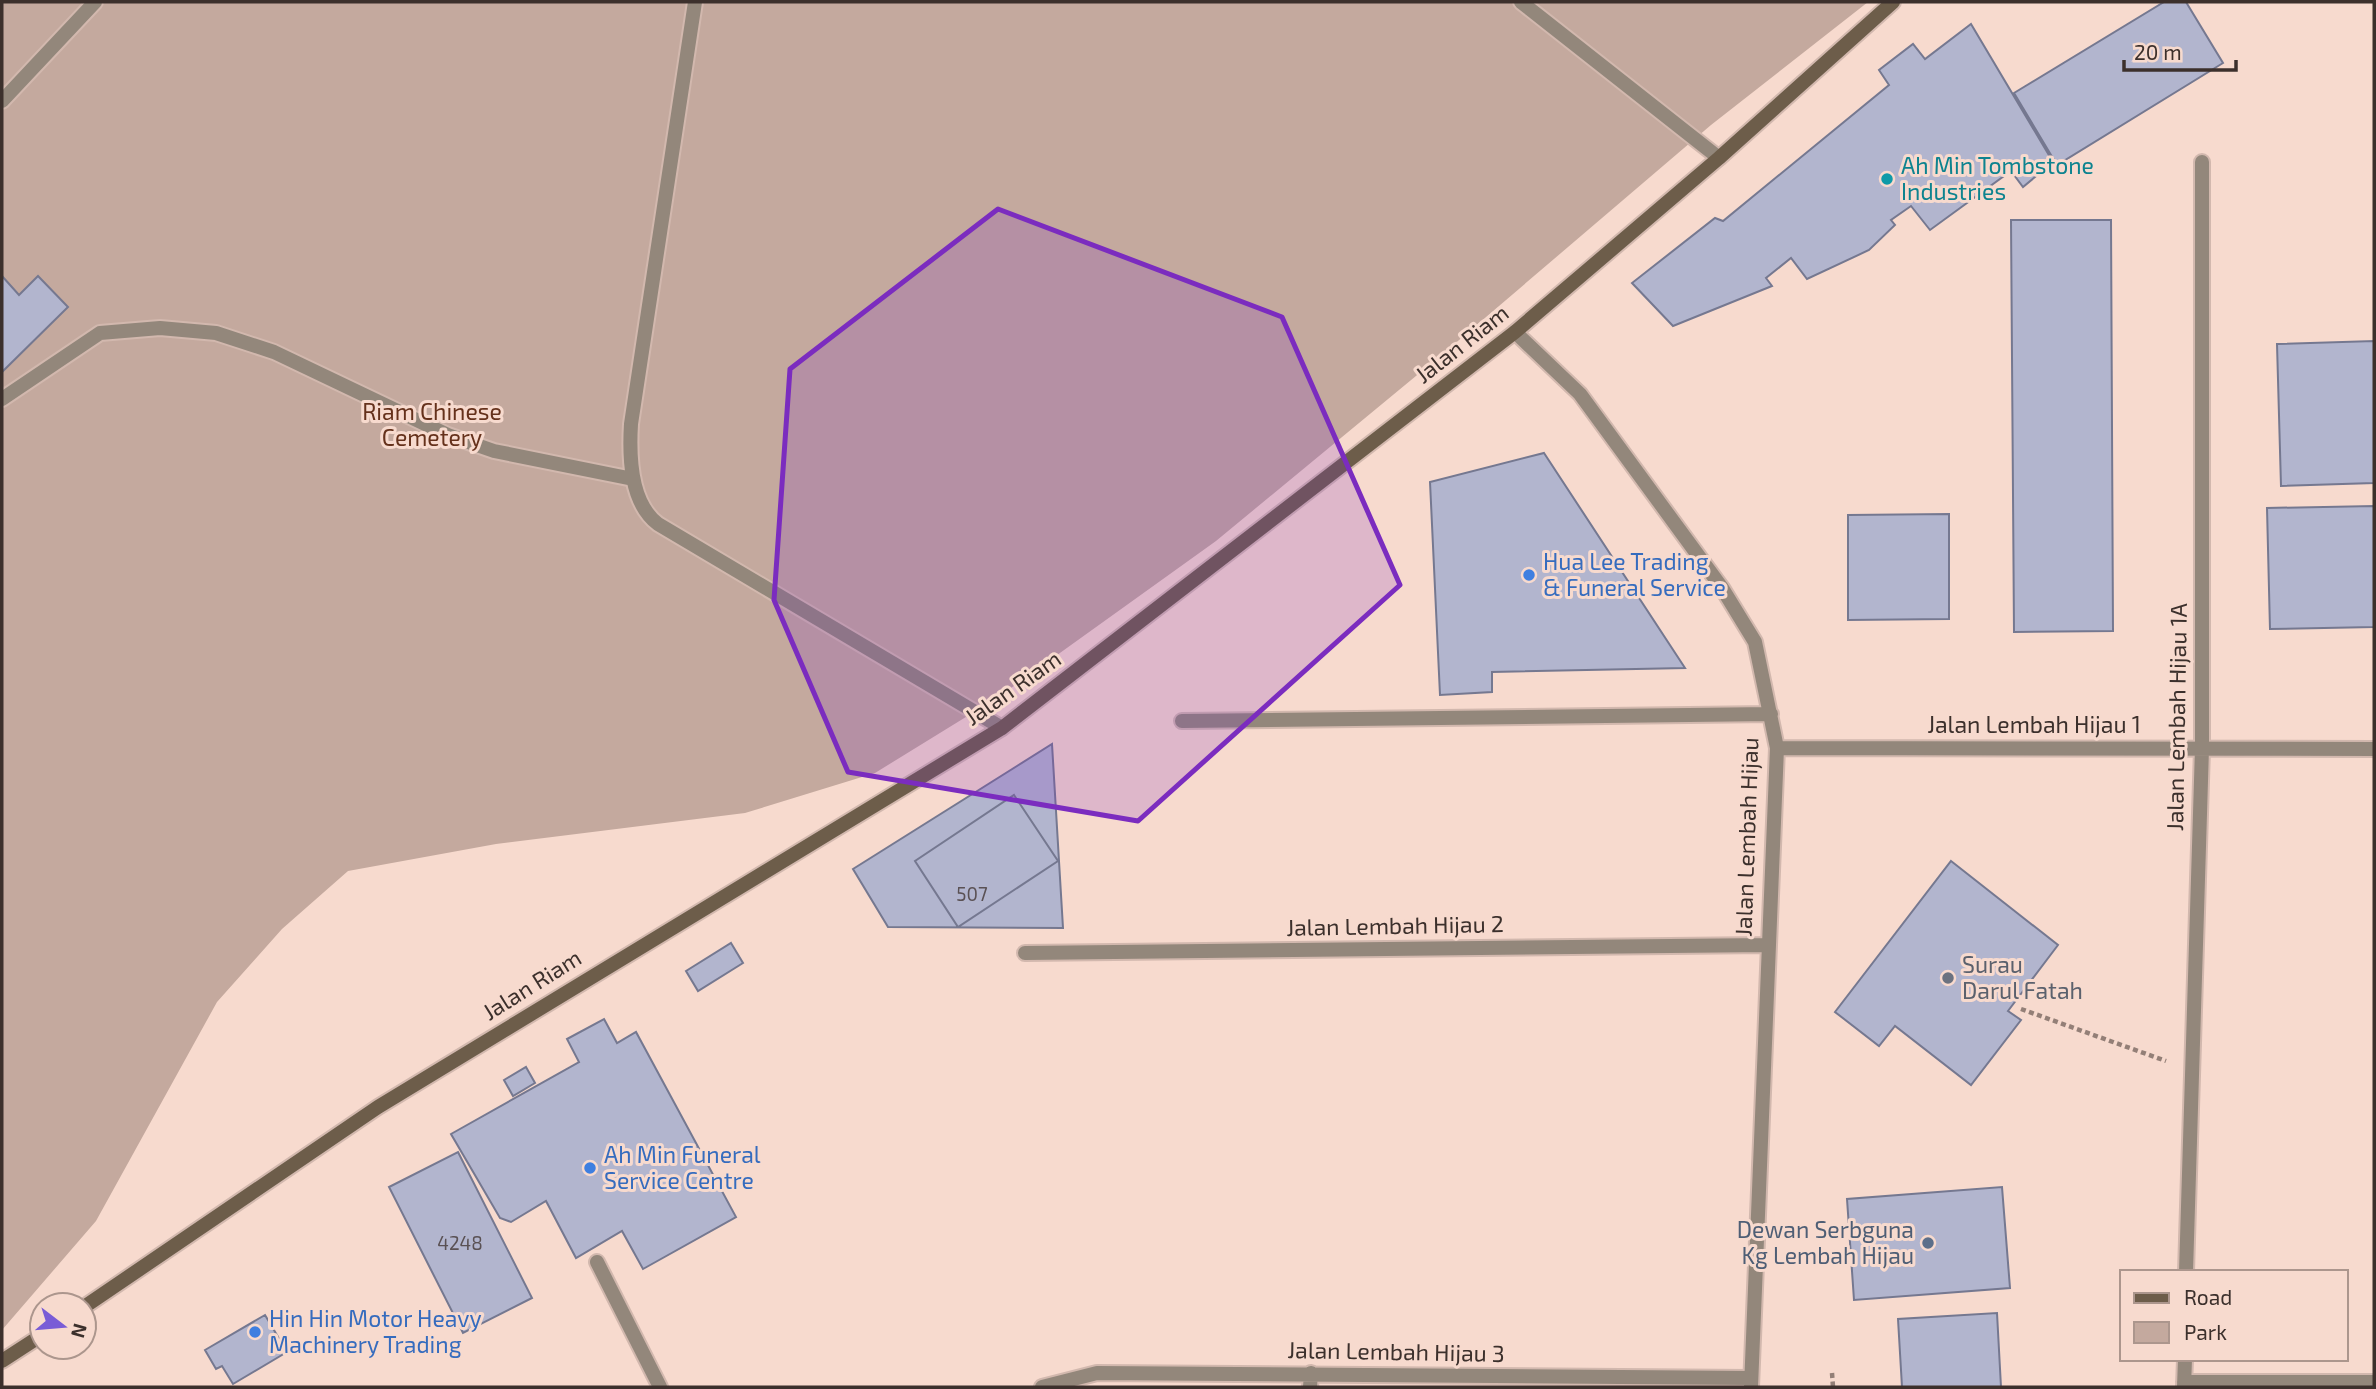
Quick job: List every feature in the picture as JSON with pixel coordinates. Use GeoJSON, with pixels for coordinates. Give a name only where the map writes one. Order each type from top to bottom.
{"type":"FeatureCollection","features":[{"type":"Feature","properties":{"kind":"main road","name":"Jalan Riam"},"geometry":{"type":"LineString","coordinates":[[98,1297],[388,1100],[1002,728],[1515,332],[1719,158],[1893,2]]}},
{"type":"Feature","properties":{"kind":"main road"},"geometry":{"type":"LineString","coordinates":[[2,1361],[28,1344]]}},
{"type":"Feature","properties":{"kind":"street"},"geometry":{"type":"LineString","coordinates":[[2,101],[95,2]]}},
{"type":"Feature","properties":{"kind":"street"},"geometry":{"type":"LineString","coordinates":[[695,2],[631,424],[633,479],[644,509],[659,524],[1002,728]]}},
{"type":"Feature","properties":{"kind":"street"},"geometry":{"type":"LineString","coordinates":[[1521,2],[1719,158]]}},
{"type":"Feature","properties":{"kind":"street","name":"Jalan Lembah Hijau 1A"},"geometry":{"type":"LineString","coordinates":[[2186,1270],[2190,1069],[2202,748],[2202,162]]}},
{"type":"Feature","properties":{"kind":"street"},"geometry":{"type":"LineString","coordinates":[[2,399],[100,333],[160,328],[216,333],[274,352],[448,435],[494,451],[633,479]]}},
{"type":"Feature","properties":{"kind":"street","name":"Jalan Lembah Hijau"},"geometry":{"type":"LineString","coordinates":[[1515,332],[1580,394],[1722,588],[1755,642],[1777,748],[1751,1383]]}},
{"type":"Feature","properties":{"kind":"street"},"geometry":{"type":"LineString","coordinates":[[1182,721],[1771,714]]}},
{"type":"Feature","properties":{"kind":"street","name":"Jalan Lembah Hijau 1"},"geometry":{"type":"LineString","coordinates":[[1777,748],[2374,750]]}},
{"type":"Feature","properties":{"kind":"street","name":"Jalan Lembah Hijau 2"},"geometry":{"type":"LineString","coordinates":[[1025,953],[1767,945]]}},
{"type":"Feature","properties":{"kind":"street"},"geometry":{"type":"LineString","coordinates":[[597,1262],[660,1387]]}},
{"type":"Feature","properties":{"kind":"street"},"geometry":{"type":"LineString","coordinates":[[2185,1361],[2184,1384],[2374,1382]]}},
{"type":"Feature","properties":{"kind":"street","name":"Jalan Lembah Hijau 3"},"geometry":{"type":"LineString","coordinates":[[1042,1387],[1097,1373],[1310,1380],[1751,1383]]}},
{"type":"Feature","properties":{"kind":"path"},"geometry":{"type":"LineString","coordinates":[[2021,1009],[2190,1069]]}},
{"type":"Feature","properties":{"kind":"path"},"geometry":{"type":"LineString","coordinates":[[1832,1373],[1833,1387]]}},
{"type":"Feature","properties":{"kind":"highlighted area"},"geometry":{"type":"Polygon","coordinates":[[[998,209],[1282,317],[1400,585],[1138,821],[848,772],[774,600],[790,369],[998,209]]]}},
{"type":"Feature","properties":{"kind":"green space","name":"Riam Chinese Cemetery"},"geometry":{"type":"Polygon","coordinates":[[[2,2],[1868,2],[1711,125],[1445,352],[1216,541],[1000,696],[875,773],[745,813],[496,844],[348,871],[282,929],[217,1002],[96,1221],[36,1291],[28,1291],[28,1300],[2,1330],[2,2]]]}},
{"type":"Feature","properties":{"kind":"building"},"geometry":{"type":"Polygon","coordinates":[[[2164,2],[2186,2],[2223,63],[2057,165],[2014,93],[2164,2]]]}},
{"type":"Feature","properties":{"kind":"building","name":"Ah Min Tombstone Industries"},"geometry":{"type":"Polygon","coordinates":[[[1971,24],[2053,162],[2023,187],[2011,171],[1930,230],[1911,206],[1891,220],[1895,225],[1869,250],[1807,279],[1791,258],[1766,278],[1772,286],[1673,326],[1632,283],[1715,218],[1723,221],[1889,85],[1879,70],[1913,44],[1925,59],[1971,24]]]}},
{"type":"Feature","properties":{"kind":"building"},"geometry":{"type":"Polygon","coordinates":[[[2011,220],[2111,220],[2113,631],[2014,632],[2011,220]]]}},
{"type":"Feature","properties":{"kind":"building"},"geometry":{"type":"Polygon","coordinates":[[[2,276],[19,295],[38,276],[68,307],[2,372],[2,276]]]}},
{"type":"Feature","properties":{"kind":"building"},"geometry":{"type":"Polygon","coordinates":[[[2374,341],[2374,483],[2281,486],[2277,344],[2374,341]]]}},
{"type":"Feature","properties":{"kind":"building","name":"Hua Lee Trading & Funeral Service"},"geometry":{"type":"Polygon","coordinates":[[[1544,453],[1685,668],[1492,672],[1492,692],[1440,695],[1430,482],[1544,453]]]}},
{"type":"Feature","properties":{"kind":"building"},"geometry":{"type":"Polygon","coordinates":[[[2374,506],[2374,627],[2270,629],[2267,508],[2374,506]]]}},
{"type":"Feature","properties":{"kind":"building"},"geometry":{"type":"Polygon","coordinates":[[[1949,514],[1949,619],[1848,620],[1848,515],[1949,514]]]}},
{"type":"Feature","properties":{"kind":"building"},"geometry":{"type":"Polygon","coordinates":[[[1052,744],[1063,928],[888,927],[853,869],[1052,744]]]}},
{"type":"Feature","properties":{"kind":"building"},"geometry":{"type":"Polygon","coordinates":[[[1014,795],[1058,861],[958,927],[915,861],[1014,795]]]}},
{"type":"Feature","properties":{"kind":"building","name":"Surau Darul Fatah"},"geometry":{"type":"Polygon","coordinates":[[[1951,861],[2058,945],[2008,1011],[2021,1020],[1971,1085],[1895,1026],[1879,1046],[1835,1012],[1951,861]]]}},
{"type":"Feature","properties":{"kind":"building"},"geometry":{"type":"Polygon","coordinates":[[[731,943],[743,963],[698,991],[686,971],[731,943]]]}},
{"type":"Feature","properties":{"kind":"building","name":"Ah Min Funeral Service Centre"},"geometry":{"type":"Polygon","coordinates":[[[604,1019],[617,1043],[636,1032],[736,1217],[643,1269],[622,1231],[576,1258],[546,1201],[511,1222],[500,1218],[451,1134],[579,1062],[567,1039],[604,1019]]]}},
{"type":"Feature","properties":{"kind":"building"},"geometry":{"type":"Polygon","coordinates":[[[526,1067],[535,1083],[513,1096],[504,1080],[526,1067]]]}},
{"type":"Feature","properties":{"kind":"building"},"geometry":{"type":"Polygon","coordinates":[[[458,1152],[532,1298],[463,1333],[389,1187],[458,1152]]]}},
{"type":"Feature","properties":{"kind":"building","name":"Dewan Serbguna Kg Lembah Hijau"},"geometry":{"type":"Polygon","coordinates":[[[2002,1187],[2010,1288],[1854,1300],[1847,1199],[2002,1187]]]}},
{"type":"Feature","properties":{"kind":"building"},"geometry":{"type":"Polygon","coordinates":[[[1997,1313],[2001,1387],[1902,1387],[1898,1319],[1997,1313]]]}},
{"type":"Feature","properties":{"kind":"building","name":"Hin Hin Motor Heavy Machinery Trading"},"geometry":{"type":"Polygon","coordinates":[[[265,1315],[287,1352],[233,1384],[222,1366],[216,1369],[205,1350],[265,1315]]]}},
{"type":"Feature","properties":{"kind":"place","name":"Ah Min Tombstone Industries"},"geometry":{"type":"Point","coordinates":[1887,179]}},
{"type":"Feature","properties":{"kind":"place","name":"Hua Lee Trading & Funeral Service"},"geometry":{"type":"Point","coordinates":[1529,575]}},
{"type":"Feature","properties":{"kind":"place","name":"Surau Darul Fatah"},"geometry":{"type":"Point","coordinates":[1948,978]}},
{"type":"Feature","properties":{"kind":"place","name":"Ah Min Funeral Service Centre"},"geometry":{"type":"Point","coordinates":[590,1168]}},
{"type":"Feature","properties":{"kind":"place","name":"Dewan Serbguna Kg Lembah Hijau"},"geometry":{"type":"Point","coordinates":[1928,1243]}},
{"type":"Feature","properties":{"kind":"place","name":"Hin Hin Motor Heavy Machinery Trading"},"geometry":{"type":"Point","coordinates":[255,1332]}}]}
